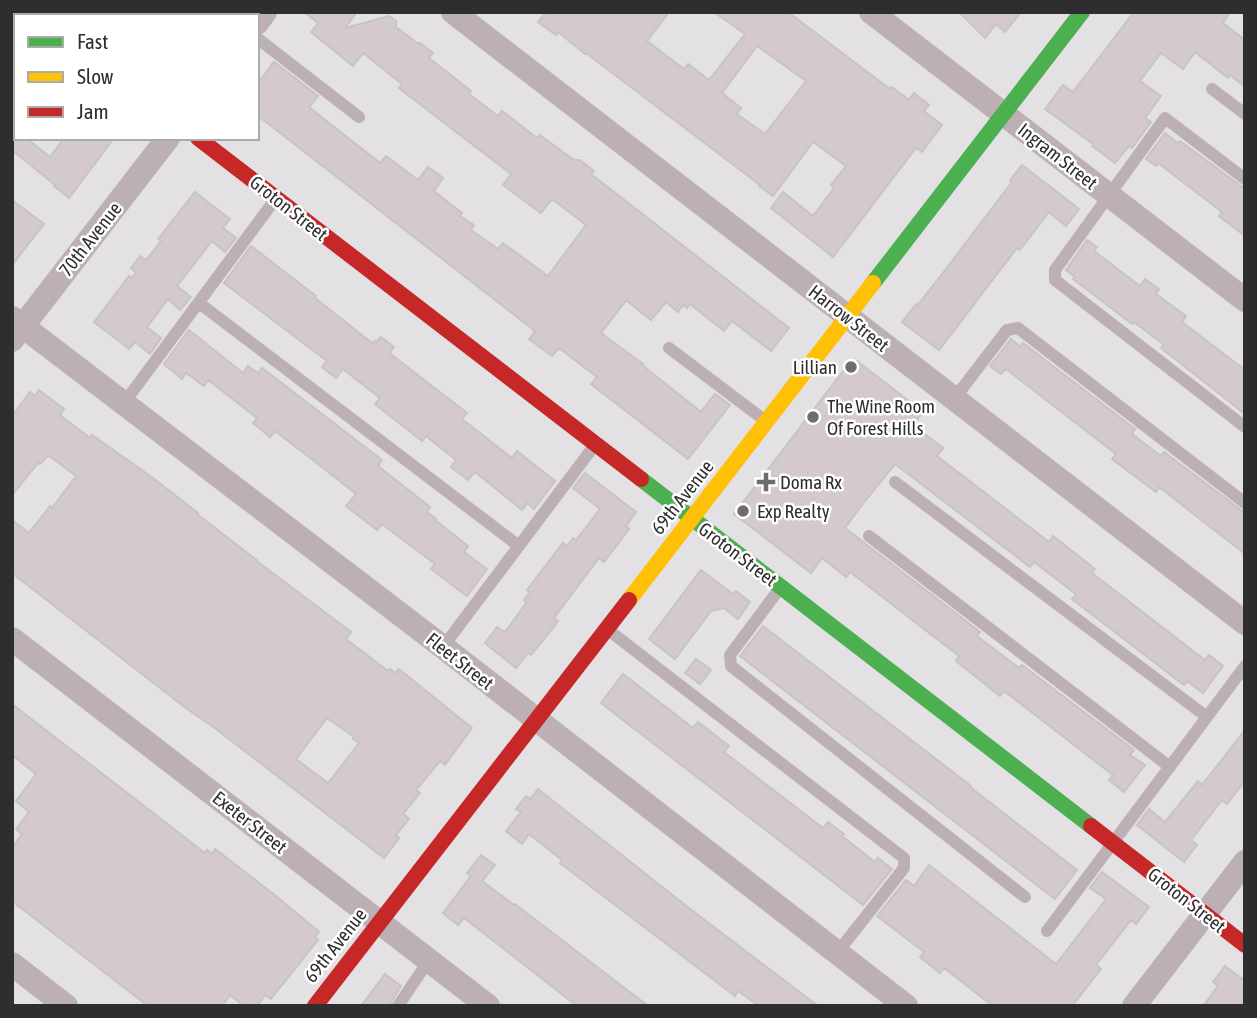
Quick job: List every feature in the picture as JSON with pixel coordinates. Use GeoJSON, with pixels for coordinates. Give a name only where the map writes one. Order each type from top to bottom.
{"type":"FeatureCollection","features":[{"type":"Feature","properties":{"kind":"street","name":"Harrow Street"},"geometry":{"type":"LineString","coordinates":[[453,12],[1245,623]]}},
{"type":"Feature","properties":{"kind":"street","name":"Ingram Street"},"geometry":{"type":"LineString","coordinates":[[871,12],[1245,300]]}},
{"type":"Feature","properties":{"kind":"street","name":"69th Avenue"},"geometry":{"type":"LineString","coordinates":[[315,1006],[1082,12]]}},
{"type":"Feature","properties":{"kind":"street","name":"70th Avenue"},"geometry":{"type":"LineString","coordinates":[[16,328],[166,140]]}},
{"type":"Feature","properties":{"kind":"street","name":"Groton Street"},"geometry":{"type":"LineString","coordinates":[[201,140],[1245,945]]}},
{"type":"Feature","properties":{"kind":"street","name":"Fleet Street"},"geometry":{"type":"LineString","coordinates":[[16,328],[124,403],[906,1006]]}},
{"type":"Feature","properties":{"kind":"street","name":"Exeter Street"},"geometry":{"type":"LineString","coordinates":[[12,639],[488,1006]]}},
{"type":"Feature","properties":{"kind":"street"},"geometry":{"type":"LineString","coordinates":[[1134,1006],[1245,862]]}},
{"type":"Feature","properties":{"kind":"street"},"geometry":{"type":"LineString","coordinates":[[12,964],[66,1006]]}},
{"type":"Feature","properties":{"kind":"lane"},"geometry":{"type":"LineString","coordinates":[[259,40],[359,117]]}},
{"type":"Feature","properties":{"kind":"lane"},"geometry":{"type":"LineString","coordinates":[[1212,89],[1245,114]]}},
{"type":"Feature","properties":{"kind":"lane"},"geometry":{"type":"LineString","coordinates":[[1245,179],[1165,118],[1055,270],[1055,280],[1245,428]]}},
{"type":"Feature","properties":{"kind":"lane"},"geometry":{"type":"LineString","coordinates":[[124,403],[276,198]]}},
{"type":"Feature","properties":{"kind":"lane"},"geometry":{"type":"LineString","coordinates":[[198,303],[519,546]]}},
{"type":"Feature","properties":{"kind":"lane"},"geometry":{"type":"LineString","coordinates":[[954,399],[1007,330],[1018,328],[1245,503]]}},
{"type":"Feature","properties":{"kind":"lane"},"geometry":{"type":"LineString","coordinates":[[668,348],[766,422]]}},
{"type":"Feature","properties":{"kind":"lane"},"geometry":{"type":"LineString","coordinates":[[443,647],[595,444]]}},
{"type":"Feature","properties":{"kind":"lane"},"geometry":{"type":"LineString","coordinates":[[895,482],[1207,717]]}},
{"type":"Feature","properties":{"kind":"lane"},"geometry":{"type":"LineString","coordinates":[[869,536],[1170,767]]}},
{"type":"Feature","properties":{"kind":"lane"},"geometry":{"type":"LineString","coordinates":[[781,587],[730,654],[731,666],[1025,897]]}},
{"type":"Feature","properties":{"kind":"lane"},"geometry":{"type":"LineString","coordinates":[[607,629],[904,858],[904,868],[837,953]]}},
{"type":"Feature","properties":{"kind":"lane"},"geometry":{"type":"LineString","coordinates":[[1047,931],[1245,666]]}},
{"type":"Feature","properties":{"kind":"lane"},"geometry":{"type":"LineString","coordinates":[[398,1006],[429,960]]}},
{"type":"Feature","properties":{"kind":"building"},"geometry":{"type":"Polygon","coordinates":[[[304,12],[357,12],[345,28],[389,16],[396,21],[396,27],[433,53],[429,58],[471,91],[469,94],[498,116],[502,111],[537,138],[540,135],[574,160],[580,160],[594,171],[591,174],[789,328],[771,351],[732,321],[724,331],[690,304],[687,308],[683,305],[678,312],[666,302],[651,320],[627,301],[601,333],[701,412],[715,394],[730,405],[688,459],[591,384],[597,377],[559,348],[552,356],[529,339],[535,331],[259,117],[259,81],[274,62],[318,96],[309,107],[380,163],[386,156],[418,180],[428,167],[443,178],[434,191],[462,213],[460,216],[474,225],[471,230],[498,249],[503,243],[548,276],[586,225],[552,199],[541,213],[503,185],[511,174],[399,88],[402,84],[363,53],[353,66],[311,32],[318,23],[304,12]]]}},
{"type":"Feature","properties":{"kind":"building"},"geometry":{"type":"Polygon","coordinates":[[[546,12],[669,12],[647,41],[684,69],[688,64],[709,80],[745,34],[714,12],[788,12],[890,89],[892,87],[909,100],[914,93],[929,105],[924,111],[942,125],[922,152],[916,148],[833,257],[771,208],[783,192],[813,216],[834,188],[831,185],[846,166],[813,142],[773,196],[558,32],[556,35],[538,22],[546,12]],[[757,46],[722,93],[741,108],[737,114],[765,134],[806,81],[757,46]]]}},
{"type":"Feature","properties":{"kind":"building"},"geometry":{"type":"Polygon","coordinates":[[[959,12],[1021,12],[1005,32],[996,24],[985,38],[959,12]]]}},
{"type":"Feature","properties":{"kind":"building"},"geometry":{"type":"Polygon","coordinates":[[[1134,12],[1230,12],[1223,23],[1245,40],[1245,87],[1230,75],[1228,78],[1195,52],[1183,69],[1161,53],[1140,81],[1161,96],[1145,118],[1151,122],[1132,148],[1129,146],[1115,163],[1045,109],[1063,85],[1073,92],[1134,12]]]}},
{"type":"Feature","properties":{"kind":"building"},"geometry":{"type":"Polygon","coordinates":[[[12,128],[14,140],[29,140],[50,157],[63,140],[112,140],[69,198],[12,150],[12,128]]]}},
{"type":"Feature","properties":{"kind":"building"},"geometry":{"type":"Polygon","coordinates":[[[1165,133],[1245,189],[1245,236],[1219,216],[1222,212],[1158,163],[1156,166],[1146,159],[1165,133]]]}},
{"type":"Feature","properties":{"kind":"building"},"geometry":{"type":"Polygon","coordinates":[[[1022,165],[1079,209],[1066,226],[1049,212],[1020,250],[1017,248],[939,350],[902,322],[952,261],[1022,165]]]}},
{"type":"Feature","properties":{"kind":"building"},"geometry":{"type":"Polygon","coordinates":[[[195,192],[230,219],[223,228],[236,238],[225,252],[212,241],[177,286],[191,297],[180,310],[168,299],[147,327],[161,338],[150,354],[135,342],[129,349],[94,322],[129,276],[132,278],[136,272],[131,268],[140,256],[146,260],[161,241],[158,239],[195,192]]]}},
{"type":"Feature","properties":{"kind":"building"},"geometry":{"type":"Polygon","coordinates":[[[12,200],[44,224],[12,265],[12,200]]]}},
{"type":"Feature","properties":{"kind":"building"},"geometry":{"type":"Polygon","coordinates":[[[1087,240],[1097,247],[1094,251],[1140,286],[1145,279],[1159,289],[1156,294],[1186,316],[1182,322],[1245,370],[1245,414],[1161,348],[1164,345],[1073,279],[1075,277],[1066,270],[1087,240]]]}},
{"type":"Feature","properties":{"kind":"building"},"geometry":{"type":"Polygon","coordinates":[[[251,246],[372,343],[381,337],[394,347],[390,352],[392,355],[467,413],[462,419],[512,458],[517,451],[555,481],[534,509],[527,503],[522,510],[475,472],[468,480],[451,467],[456,460],[426,436],[422,441],[375,404],[380,398],[343,369],[336,378],[322,367],[327,361],[224,283],[251,246]]]}},
{"type":"Feature","properties":{"kind":"building"},"geometry":{"type":"Polygon","coordinates":[[[189,330],[243,373],[248,366],[258,373],[262,368],[382,460],[378,466],[430,507],[427,512],[468,546],[464,552],[487,569],[467,596],[431,569],[435,564],[382,524],[377,530],[346,506],[356,494],[309,457],[275,431],[270,437],[253,423],[257,418],[208,380],[204,386],[186,373],[182,379],[164,364],[189,330]]]}},
{"type":"Feature","properties":{"kind":"building"},"geometry":{"type":"Polygon","coordinates":[[[1011,339],[1021,347],[1023,343],[1135,429],[1132,434],[1161,456],[1164,452],[1245,513],[1245,554],[1159,487],[1156,492],[1112,459],[1116,454],[1006,369],[1001,374],[990,366],[1011,339]]]}},
{"type":"Feature","properties":{"kind":"building"},"geometry":{"type":"Polygon","coordinates":[[[857,361],[923,412],[913,425],[943,448],[937,456],[1049,542],[1053,536],[1095,569],[1092,573],[1205,660],[1209,655],[1223,666],[1203,693],[1187,681],[1184,685],[1072,599],[1076,594],[1034,562],[1030,567],[895,464],[865,501],[845,528],[980,632],[977,636],[1019,668],[1022,665],[1134,750],[1130,755],[1145,765],[1124,792],[1109,780],[1113,775],[1004,691],[1000,696],[956,661],[959,656],[850,572],[846,577],[822,558],[811,573],[734,514],[850,362],[857,361]]]}},
{"type":"Feature","properties":{"kind":"building"},"geometry":{"type":"Polygon","coordinates":[[[39,390],[64,409],[60,415],[90,438],[92,435],[153,478],[351,632],[346,639],[388,671],[390,669],[395,673],[399,669],[472,728],[445,765],[440,761],[416,790],[420,793],[403,814],[409,819],[396,835],[399,838],[384,858],[12,573],[12,520],[29,533],[76,476],[48,455],[12,495],[12,416],[30,392],[35,396],[39,390]],[[327,718],[296,759],[328,783],[359,743],[327,718]]]}},
{"type":"Feature","properties":{"kind":"building"},"geometry":{"type":"Polygon","coordinates":[[[585,473],[636,512],[626,526],[629,529],[604,562],[599,558],[554,618],[558,621],[553,628],[531,655],[528,653],[516,668],[485,643],[497,627],[505,632],[527,602],[524,600],[530,592],[527,590],[563,543],[567,546],[573,538],[576,540],[600,509],[573,488],[585,473]]]}},
{"type":"Feature","properties":{"kind":"building"},"geometry":{"type":"Polygon","coordinates":[[[701,570],[733,594],[736,591],[750,602],[738,619],[724,608],[711,611],[675,659],[649,639],[701,570]]]}},
{"type":"Feature","properties":{"kind":"building"},"geometry":{"type":"Polygon","coordinates":[[[763,626],[1077,870],[1055,899],[740,656],[763,626]]]}},
{"type":"Feature","properties":{"kind":"building"},"geometry":{"type":"Polygon","coordinates":[[[696,659],[711,670],[700,684],[685,673],[696,659]]]}},
{"type":"Feature","properties":{"kind":"building"},"geometry":{"type":"Polygon","coordinates":[[[623,674],[693,728],[698,722],[729,746],[724,752],[823,828],[828,822],[875,862],[878,858],[892,869],[863,905],[601,703],[623,674]]]}},
{"type":"Feature","properties":{"kind":"building"},"geometry":{"type":"Polygon","coordinates":[[[12,704],[205,853],[207,850],[212,854],[215,849],[319,932],[315,937],[318,940],[271,999],[265,995],[257,1006],[244,1006],[230,995],[222,1006],[148,1006],[12,901],[12,848],[22,834],[16,829],[29,812],[16,801],[36,774],[12,755],[12,704]]]}},
{"type":"Feature","properties":{"kind":"building"},"geometry":{"type":"Polygon","coordinates":[[[1245,730],[1245,781],[1227,804],[1222,800],[1191,840],[1197,845],[1184,862],[1137,825],[1149,809],[1165,822],[1198,781],[1202,785],[1245,730]]]}},
{"type":"Feature","properties":{"kind":"building"},"geometry":{"type":"Polygon","coordinates":[[[538,789],[818,1006],[759,1006],[738,991],[735,996],[560,863],[562,860],[529,834],[522,844],[506,831],[521,812],[516,809],[526,796],[530,799],[538,789]]]}},
{"type":"Feature","properties":{"kind":"building"},"geometry":{"type":"Polygon","coordinates":[[[481,855],[495,865],[482,881],[648,1006],[577,1006],[464,918],[458,925],[443,913],[471,876],[467,873],[481,855]]]}},
{"type":"Feature","properties":{"kind":"building"},"geometry":{"type":"Polygon","coordinates":[[[929,865],[1056,964],[1106,899],[1090,888],[1102,872],[1149,907],[1136,924],[1131,920],[1096,965],[1101,969],[1072,1006],[993,1006],[944,968],[940,973],[920,957],[924,952],[877,916],[906,880],[914,886],[929,865]]]}},
{"type":"Feature","properties":{"kind":"building"},"geometry":{"type":"Polygon","coordinates":[[[1225,966],[1245,981],[1245,1006],[1203,1006],[1218,986],[1213,982],[1225,966]]]}},
{"type":"Feature","properties":{"kind":"building"},"geometry":{"type":"Polygon","coordinates":[[[385,974],[401,986],[389,1006],[361,1006],[385,974]]]}},
{"type":"Feature","properties":{"kind":"traffic: fast"},"geometry":{"type":"LineString","coordinates":[[873,283],[1082,12]]}},
{"type":"Feature","properties":{"kind":"traffic: fast"},"geometry":{"type":"LineString","coordinates":[[641,479],[1091,826]]}},
{"type":"Feature","properties":{"kind":"traffic: slow"},"geometry":{"type":"LineString","coordinates":[[629,600],[873,283]]}},
{"type":"Feature","properties":{"kind":"traffic: jam"},"geometry":{"type":"LineString","coordinates":[[201,140],[641,479]]}},
{"type":"Feature","properties":{"kind":"traffic: jam"},"geometry":{"type":"LineString","coordinates":[[315,1006],[629,600]]}},
{"type":"Feature","properties":{"kind":"traffic: jam"},"geometry":{"type":"LineString","coordinates":[[1091,826],[1245,945]]}},
{"type":"Feature","properties":{"kind":"place","name":"Lillian"},"geometry":{"type":"Point","coordinates":[851,367]}},
{"type":"Feature","properties":{"kind":"place","name":"The Wine Room Of Forest Hills"},"geometry":{"type":"Point","coordinates":[813,417]}},
{"type":"Feature","properties":{"kind":"place","name":"Doma Rx"},"geometry":{"type":"Point","coordinates":[766,482]}},
{"type":"Feature","properties":{"kind":"place","name":"Exp Realty"},"geometry":{"type":"Point","coordinates":[743,511]}}]}
